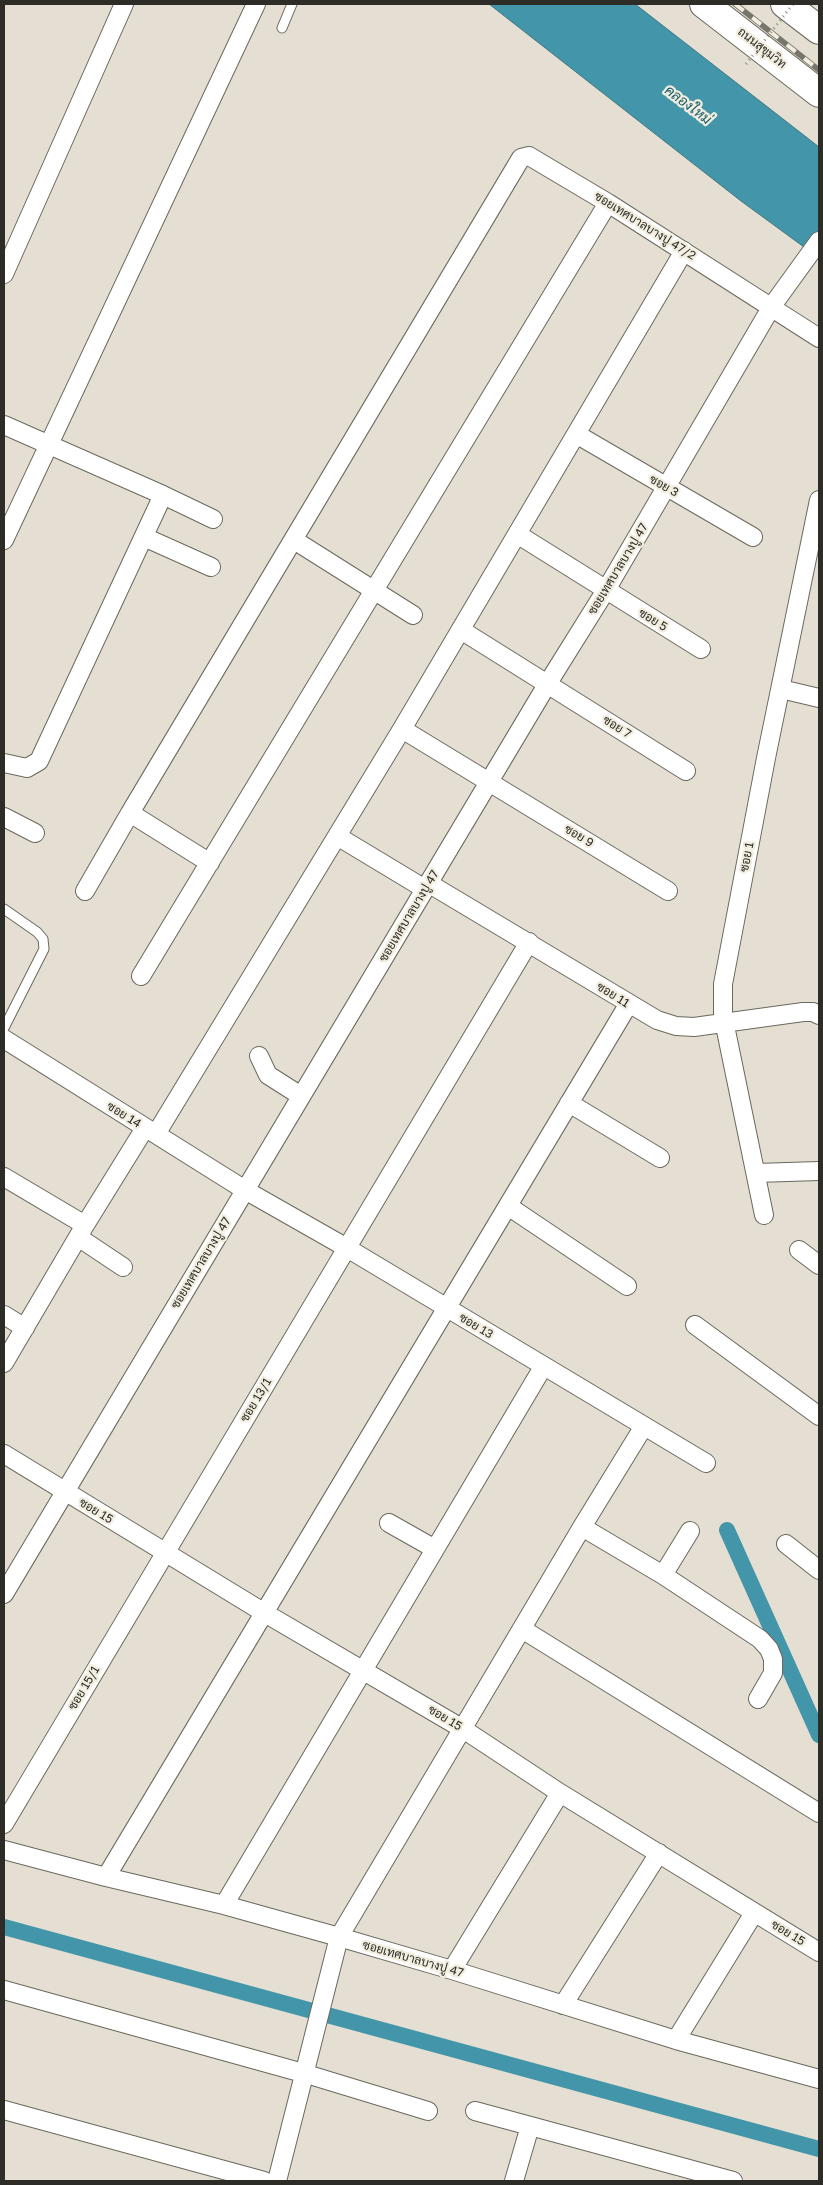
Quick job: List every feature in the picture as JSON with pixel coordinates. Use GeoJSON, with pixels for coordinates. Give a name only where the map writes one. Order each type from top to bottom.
{"type":"FeatureCollection","features":[{"type":"Feature","properties":{"kind":"highway","name":"ถนนสุขุมวิท"},"geometry":{"type":"LineString","coordinates":[[704,4],[819,93]]}},
{"type":"Feature","properties":{"kind":"highway"},"geometry":{"type":"LineString","coordinates":[[785,4],[819,30]]}},
{"type":"Feature","properties":{"kind":"street"},"geometry":{"type":"LineString","coordinates":[[4,274],[124,4]]}},
{"type":"Feature","properties":{"kind":"street"},"geometry":{"type":"LineString","coordinates":[[4,540],[256,4]]}},
{"type":"Feature","properties":{"kind":"street","name":"ซอยเทศบาลบางปู 47/2"},"geometry":{"type":"LineString","coordinates":[[294,540],[517,163],[524,156],[529,156],[772,306]]}},
{"type":"Feature","properties":{"kind":"street"},"geometry":{"type":"LineString","coordinates":[[141,976],[608,204]]}},
{"type":"Feature","properties":{"kind":"street","name":"ซอยเทศบาลบางปู 47"},"geometry":{"type":"LineString","coordinates":[[4,1593],[426,886],[667,488],[772,306],[819,241]]}},
{"type":"Feature","properties":{"kind":"street"},"geometry":{"type":"LineString","coordinates":[[4,1364],[81,1231],[150,1131],[337,836],[684,251]]}},
{"type":"Feature","properties":{"kind":"street"},"geometry":{"type":"LineString","coordinates":[[772,306],[819,338]]}},
{"type":"Feature","properties":{"kind":"street"},"geometry":{"type":"LineString","coordinates":[[4,425],[163,494],[213,519]]}},
{"type":"Feature","properties":{"kind":"street","name":"ซอย 3"},"geometry":{"type":"LineString","coordinates":[[576,434],[753,537]]}},
{"type":"Feature","properties":{"kind":"street"},"geometry":{"type":"LineString","coordinates":[[5,767],[27,768],[40,761],[163,494]]}},
{"type":"Feature","properties":{"kind":"street","name":"ซอย 1"},"geometry":{"type":"LineString","coordinates":[[764,1216],[725,1024],[722,1001],[723,984],[781,688],[811,583],[819,500]]}},
{"type":"Feature","properties":{"kind":"street","name":"ซอย 5"},"geometry":{"type":"LineString","coordinates":[[517,534],[701,649]]}},
{"type":"Feature","properties":{"kind":"street"},"geometry":{"type":"LineString","coordinates":[[144,537],[211,567]]}},
{"type":"Feature","properties":{"kind":"street"},"geometry":{"type":"LineString","coordinates":[[85,892],[130,813],[294,540],[413,615]]}},
{"type":"Feature","properties":{"kind":"street","name":"ซอย 7"},"geometry":{"type":"LineString","coordinates":[[460,630],[548,683],[686,772]]}},
{"type":"Feature","properties":{"kind":"street"},"geometry":{"type":"LineString","coordinates":[[781,688],[819,698]]}},
{"type":"Feature","properties":{"kind":"street","name":"ซอย 9"},"geometry":{"type":"LineString","coordinates":[[402,729],[668,891]]}},
{"type":"Feature","properties":{"kind":"street"},"geometry":{"type":"LineString","coordinates":[[130,813],[210,863]]}},
{"type":"Feature","properties":{"kind":"street"},"geometry":{"type":"LineString","coordinates":[[4,817],[35,833]]}},
{"type":"Feature","properties":{"kind":"street","name":"ซอย 11"},"geometry":{"type":"LineString","coordinates":[[337,836],[529,942],[628,1005],[657,1020],[676,1026],[725,1024],[803,1012],[813,1012],[819,1015]]}},
{"type":"Feature","properties":{"kind":"street","name":"ซอย 13/1"},"geometry":{"type":"LineString","coordinates":[[165,1552],[529,942]]}},
{"type":"Feature","properties":{"kind":"street"},"geometry":{"type":"LineString","coordinates":[[106,1878],[445,1307],[508,1206],[628,1005]]}},
{"type":"Feature","properties":{"kind":"street","name":"ซอย 14"},"geometry":{"type":"LineString","coordinates":[[4,1039],[245,1190]]}},
{"type":"Feature","properties":{"kind":"street"},"geometry":{"type":"LineString","coordinates":[[259,1056],[268,1075],[301,1096]]}},
{"type":"Feature","properties":{"kind":"street"},"geometry":{"type":"LineString","coordinates":[[569,1103],[660,1158]]}},
{"type":"Feature","properties":{"kind":"street"},"geometry":{"type":"LineString","coordinates":[[756,1173],[819,1171]]}},
{"type":"Feature","properties":{"kind":"street"},"geometry":{"type":"LineString","coordinates":[[4,1177],[81,1231],[123,1267]]}},
{"type":"Feature","properties":{"kind":"street","name":"ซอย 13"},"geometry":{"type":"LineString","coordinates":[[245,1190],[347,1248],[706,1463]]}},
{"type":"Feature","properties":{"kind":"street"},"geometry":{"type":"LineString","coordinates":[[508,1206],[627,1286]]}},
{"type":"Feature","properties":{"kind":"street"},"geometry":{"type":"LineString","coordinates":[[799,1250],[819,1266]]}},
{"type":"Feature","properties":{"kind":"street"},"geometry":{"type":"LineString","coordinates":[[4,1315],[25,1328]]}},
{"type":"Feature","properties":{"kind":"street"},"geometry":{"type":"LineString","coordinates":[[695,1325],[819,1416]]}},
{"type":"Feature","properties":{"kind":"street"},"geometry":{"type":"LineString","coordinates":[[224,1905],[544,1367]]}},
{"type":"Feature","properties":{"kind":"street"},"geometry":{"type":"LineString","coordinates":[[277,2181],[339,1937],[644,1426]]}},
{"type":"Feature","properties":{"kind":"street","name":"ซอย 15"},"geometry":{"type":"LineString","coordinates":[[4,1454],[263,1612],[463,1729],[560,1794],[819,1952]]}},
{"type":"Feature","properties":{"kind":"street"},"geometry":{"type":"LineString","coordinates":[[389,1523],[435,1549]]}},
{"type":"Feature","properties":{"kind":"street"},"geometry":{"type":"LineString","coordinates":[[582,1527],[663,1575],[741,1625],[769,1649],[773,1659],[773,1673],[758,1699]]}},
{"type":"Feature","properties":{"kind":"street"},"geometry":{"type":"LineString","coordinates":[[663,1575],[690,1531]]}},
{"type":"Feature","properties":{"kind":"street"},"geometry":{"type":"LineString","coordinates":[[786,1544],[819,1570]]}},
{"type":"Feature","properties":{"kind":"street","name":"ซอย 15/1"},"geometry":{"type":"LineString","coordinates":[[4,1824],[165,1552]]}},
{"type":"Feature","properties":{"kind":"street"},"geometry":{"type":"LineString","coordinates":[[522,1629],[819,1813]]}},
{"type":"Feature","properties":{"kind":"street"},"geometry":{"type":"LineString","coordinates":[[452,1970],[560,1794]]}},
{"type":"Feature","properties":{"kind":"street","name":"ซอยเทศบาลบางปู 47"},"geometry":{"type":"LineString","coordinates":[[4,1850],[106,1878],[224,1905],[339,1937],[676,2040],[819,2079]]}},
{"type":"Feature","properties":{"kind":"street"},"geometry":{"type":"LineString","coordinates":[[563,2005],[659,1853]]}},
{"type":"Feature","properties":{"kind":"street"},"geometry":{"type":"LineString","coordinates":[[676,2040],[754,1913]]}},
{"type":"Feature","properties":{"kind":"street"},"geometry":{"type":"LineString","coordinates":[[4,1990],[303,2073],[428,2111]]}},
{"type":"Feature","properties":{"kind":"street"},"geometry":{"type":"LineString","coordinates":[[4,2110],[264,2181]]}},
{"type":"Feature","properties":{"kind":"street"},"geometry":{"type":"LineString","coordinates":[[475,2112],[733,2181]]}},
{"type":"Feature","properties":{"kind":"street"},"geometry":{"type":"LineString","coordinates":[[514,2181],[530,2126]]}},
{"type":"Feature","properties":{"kind":"lane"},"geometry":{"type":"LineString","coordinates":[[282,28],[292,4]]}},
{"type":"Feature","properties":{"kind":"lane"},"geometry":{"type":"LineString","coordinates":[[4,909],[37,932],[43,939],[44,949],[4,1028]]}},
{"type":"Feature","properties":{"kind":"path"},"geometry":{"type":"LineString","coordinates":[[746,64],[793,4]]}},
{"type":"Feature","properties":{"kind":"water","name":"คลองใหม่"},"geometry":{"type":"Polygon","coordinates":[[[489,4],[635,4],[819,147],[819,258],[741,201],[489,4]]]}},
{"type":"Feature","properties":{"kind":"waterway"},"geometry":{"type":"LineString","coordinates":[[727,1530],[819,1735]]}},
{"type":"Feature","properties":{"kind":"waterway"},"geometry":{"type":"LineString","coordinates":[[4,1927],[819,2149]]}},
{"type":"Feature","properties":{"kind":"railway"},"geometry":{"type":"LineString","coordinates":[[735,4],[819,70]]}}]}
